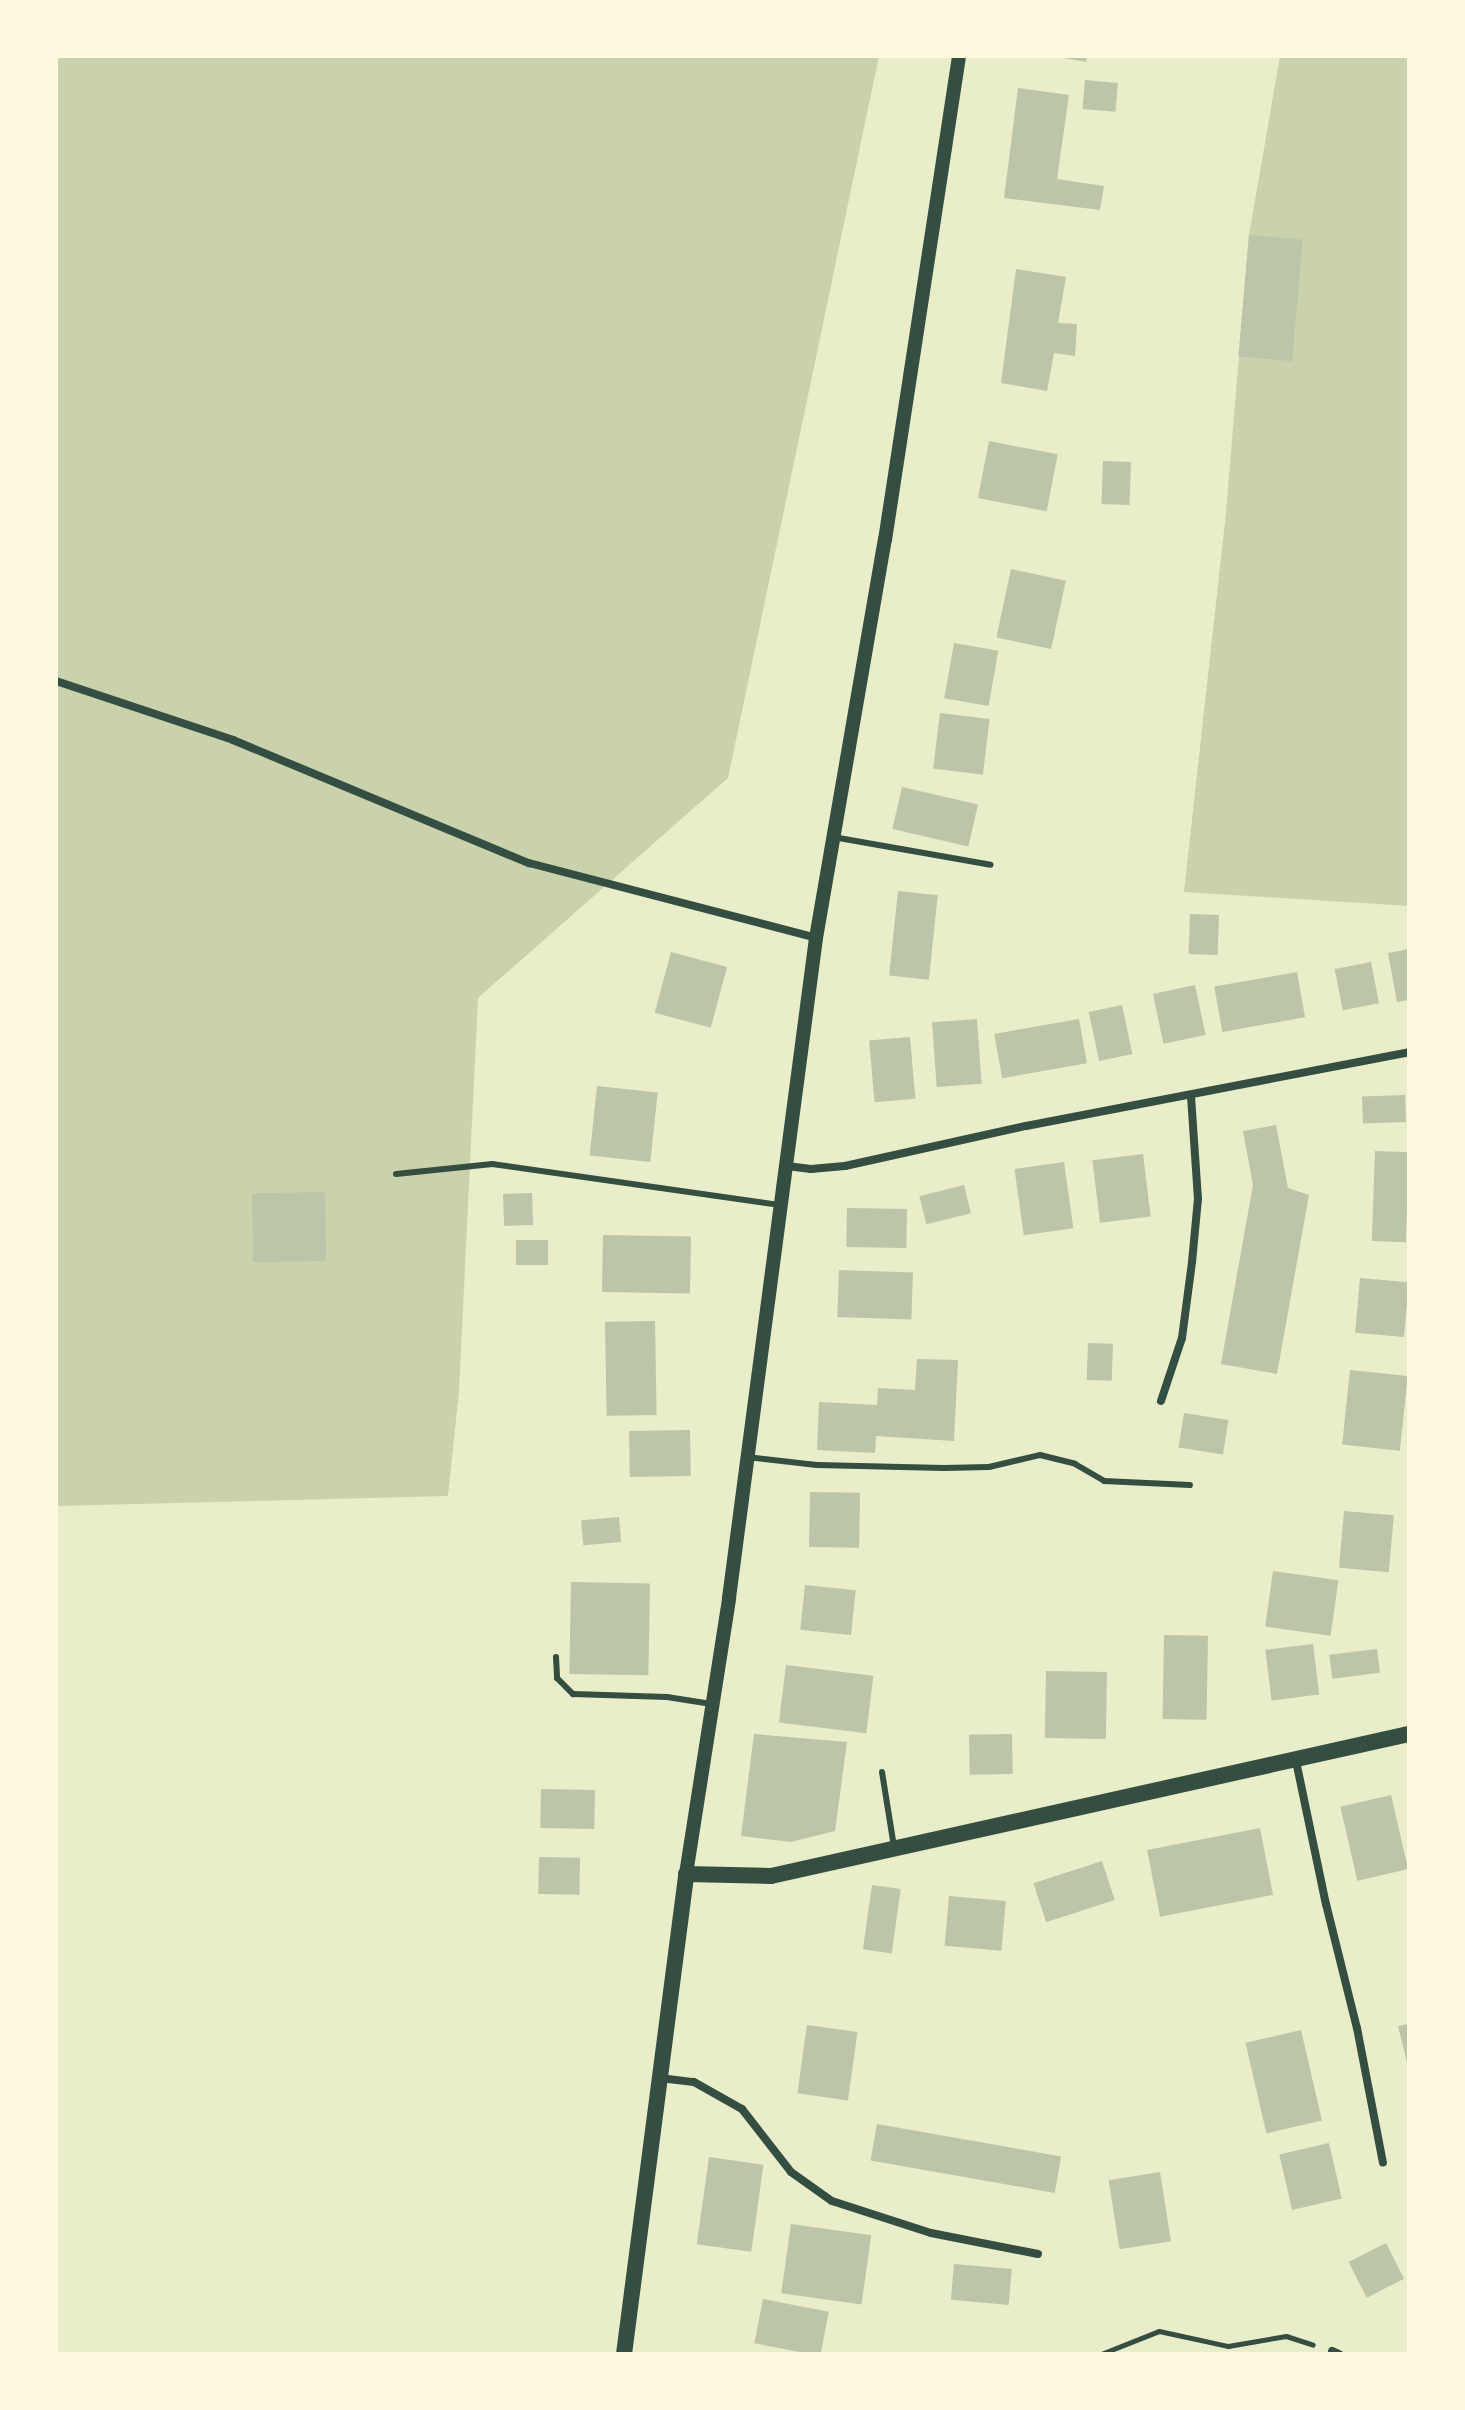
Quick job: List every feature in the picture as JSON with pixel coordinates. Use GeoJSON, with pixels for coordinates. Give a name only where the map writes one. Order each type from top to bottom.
{"type":"FeatureCollection","features":[{"type":"Feature","properties":{"kind":"main road"},"geometry":{"type":"LineString","coordinates":[[624,2354],[686,1874],[771,1876],[1409,1734]]}},
{"type":"Feature","properties":{"kind":"street"},"geometry":{"type":"LineString","coordinates":[[686,1874],[747,1457],[816,938],[885,540],[959,56]]}},
{"type":"Feature","properties":{"kind":"street"},"geometry":{"type":"LineString","coordinates":[[56,681],[233,740],[529,863],[816,938]]}},
{"type":"Feature","properties":{"kind":"street"},"geometry":{"type":"LineString","coordinates":[[787,1166],[811,1169],[845,1166],[1409,1052]]}},
{"type":"Feature","properties":{"kind":"street"},"geometry":{"type":"LineString","coordinates":[[1161,1401],[1182,1338],[1192,1262],[1198,1199],[1191,1095]]}},
{"type":"Feature","properties":{"kind":"street"},"geometry":{"type":"LineString","coordinates":[[1296,1761],[1326,1904],[1357,2028],[1383,2163]]}},
{"type":"Feature","properties":{"kind":"street"},"geometry":{"type":"LineString","coordinates":[[659,2078],[694,2082],[742,2109],[791,2172],[832,2201],[931,2233],[1038,2254]]}},
{"type":"Feature","properties":{"kind":"lane"},"geometry":{"type":"LineString","coordinates":[[833,837],[991,865]]}},
{"type":"Feature","properties":{"kind":"lane"},"geometry":{"type":"LineString","coordinates":[[396,1174],[492,1164],[781,1205]]}},
{"type":"Feature","properties":{"kind":"lane"},"geometry":{"type":"LineString","coordinates":[[747,1457],[817,1465],[944,1468],[989,1467],[1040,1455],[1075,1464],[1104,1481],[1190,1485]]}},
{"type":"Feature","properties":{"kind":"lane"},"geometry":{"type":"LineString","coordinates":[[556,1657],[557,1678],[573,1694],[667,1697],[711,1704]]}},
{"type":"Feature","properties":{"kind":"lane"},"geometry":{"type":"LineString","coordinates":[[882,1772],[894,1851]]}},
{"type":"Feature","properties":{"kind":"path"},"geometry":{"type":"LineString","coordinates":[[1101,2354],[1159,2331],[1228,2346],[1286,2336],[1336,2353]]}},
{"type":"Feature","properties":{"kind":"green space"},"geometry":{"type":"Polygon","coordinates":[[[56,56],[879,56],[728,778],[478,998],[459,1391],[448,1496],[56,1506],[56,56]]]}},
{"type":"Feature","properties":{"kind":"green space"},"geometry":{"type":"Polygon","coordinates":[[[1280,56],[1409,56],[1409,906],[1184,892],[1226,513],[1249,235],[1280,56]]]}},
{"type":"Feature","properties":{"kind":"building"},"geometry":{"type":"Polygon","coordinates":[[[1053,56],[1087,56],[1086,62],[1053,56]]]}},
{"type":"Feature","properties":{"kind":"building"},"geometry":{"type":"Polygon","coordinates":[[[1085,80],[1118,83],[1115,112],[1082,109],[1085,80]]]}},
{"type":"Feature","properties":{"kind":"building"},"geometry":{"type":"Polygon","coordinates":[[[1018,88],[1069,95],[1057,179],[1104,186],[1100,210],[1004,198],[1018,88]]]}},
{"type":"Feature","properties":{"kind":"building"},"geometry":{"type":"Polygon","coordinates":[[[1249,235],[1303,240],[1292,361],[1238,357],[1249,235]]]}},
{"type":"Feature","properties":{"kind":"building"},"geometry":{"type":"Polygon","coordinates":[[[1016,269],[1066,277],[1058,323],[1077,324],[1075,356],[1054,353],[1047,391],[1001,383],[1016,269]]]}},
{"type":"Feature","properties":{"kind":"building"},"geometry":{"type":"Polygon","coordinates":[[[989,441],[1058,454],[1047,511],[978,498],[989,441]]]}},
{"type":"Feature","properties":{"kind":"building"},"geometry":{"type":"Polygon","coordinates":[[[1103,461],[1131,462],[1129,505],[1101,504],[1103,461]]]}},
{"type":"Feature","properties":{"kind":"building"},"geometry":{"type":"Polygon","coordinates":[[[1011,569],[1066,581],[1051,649],[996,637],[1011,569]]]}},
{"type":"Feature","properties":{"kind":"building"},"geometry":{"type":"Polygon","coordinates":[[[954,643],[998,651],[989,706],[944,698],[954,643]]]}},
{"type":"Feature","properties":{"kind":"building"},"geometry":{"type":"Polygon","coordinates":[[[940,713],[990,719],[983,775],[933,769],[940,713]]]}},
{"type":"Feature","properties":{"kind":"building"},"geometry":{"type":"Polygon","coordinates":[[[902,787],[978,805],[968,846],[892,829],[902,787]]]}},
{"type":"Feature","properties":{"kind":"building"},"geometry":{"type":"Polygon","coordinates":[[[898,891],[938,895],[929,980],[889,976],[898,891]]]}},
{"type":"Feature","properties":{"kind":"building"},"geometry":{"type":"Polygon","coordinates":[[[1190,914],[1219,915],[1218,955],[1189,954],[1190,914]]]}},
{"type":"Feature","properties":{"kind":"building"},"geometry":{"type":"Polygon","coordinates":[[[1409,949],[1409,1000],[1397,1002],[1388,953],[1409,949]]]}},
{"type":"Feature","properties":{"kind":"building"},"geometry":{"type":"Polygon","coordinates":[[[671,952],[727,967],[711,1028],[655,1013],[671,952]]]}},
{"type":"Feature","properties":{"kind":"building"},"geometry":{"type":"Polygon","coordinates":[[[1371,962],[1379,1003],[1343,1010],[1335,969],[1371,962]]]}},
{"type":"Feature","properties":{"kind":"building"},"geometry":{"type":"Polygon","coordinates":[[[1297,972],[1305,1017],[1222,1032],[1214,987],[1297,972]]]}},
{"type":"Feature","properties":{"kind":"building"},"geometry":{"type":"Polygon","coordinates":[[[1195,985],[1206,1035],[1164,1044],[1153,994],[1195,985]]]}},
{"type":"Feature","properties":{"kind":"building"},"geometry":{"type":"Polygon","coordinates":[[[1122,1005],[1132,1054],[1099,1061],[1089,1012],[1122,1005]]]}},
{"type":"Feature","properties":{"kind":"building"},"geometry":{"type":"Polygon","coordinates":[[[977,1019],[982,1084],[937,1087],[932,1022],[977,1019]]]}},
{"type":"Feature","properties":{"kind":"building"},"geometry":{"type":"Polygon","coordinates":[[[1079,1019],[1087,1063],[1002,1078],[994,1034],[1079,1019]]]}},
{"type":"Feature","properties":{"kind":"building"},"geometry":{"type":"Polygon","coordinates":[[[910,1037],[915,1099],[875,1102],[869,1041],[910,1037]]]}},
{"type":"Feature","properties":{"kind":"building"},"geometry":{"type":"Polygon","coordinates":[[[597,1086],[658,1092],[650,1162],[590,1156],[597,1086]]]}},
{"type":"Feature","properties":{"kind":"building"},"geometry":{"type":"Polygon","coordinates":[[[1405,1095],[1406,1122],[1363,1123],[1362,1097],[1405,1095]]]}},
{"type":"Feature","properties":{"kind":"building"},"geometry":{"type":"Polygon","coordinates":[[[1276,1125],[1288,1188],[1309,1195],[1277,1374],[1221,1364],[1253,1185],[1243,1131],[1276,1125]]]}},
{"type":"Feature","properties":{"kind":"building"},"geometry":{"type":"Polygon","coordinates":[[[1375,1151],[1409,1152],[1406,1242],[1372,1241],[1375,1151]]]}},
{"type":"Feature","properties":{"kind":"building"},"geometry":{"type":"Polygon","coordinates":[[[1143,1154],[1151,1217],[1100,1223],[1092,1160],[1143,1154]]]}},
{"type":"Feature","properties":{"kind":"building"},"geometry":{"type":"Polygon","coordinates":[[[1064,1162],[1073,1228],[1024,1235],[1014,1169],[1064,1162]]]}},
{"type":"Feature","properties":{"kind":"building"},"geometry":{"type":"Polygon","coordinates":[[[964,1185],[971,1213],[926,1224],[919,1196],[964,1185]]]}},
{"type":"Feature","properties":{"kind":"building"},"geometry":{"type":"Polygon","coordinates":[[[325,1192],[326,1261],[253,1262],[252,1193],[325,1192]]]}},
{"type":"Feature","properties":{"kind":"building"},"geometry":{"type":"Polygon","coordinates":[[[532,1193],[533,1225],[504,1226],[503,1194],[532,1193]]]}},
{"type":"Feature","properties":{"kind":"building"},"geometry":{"type":"Polygon","coordinates":[[[847,1208],[907,1209],[906,1248],[846,1247],[847,1208]]]}},
{"type":"Feature","properties":{"kind":"building"},"geometry":{"type":"Polygon","coordinates":[[[603,1235],[691,1237],[690,1294],[602,1292],[603,1235]]]}},
{"type":"Feature","properties":{"kind":"building"},"geometry":{"type":"Polygon","coordinates":[[[516,1240],[548,1240],[548,1265],[516,1265],[516,1240]]]}},
{"type":"Feature","properties":{"kind":"building"},"geometry":{"type":"Polygon","coordinates":[[[839,1270],[913,1273],[911,1320],[837,1317],[839,1270]]]}},
{"type":"Feature","properties":{"kind":"building"},"geometry":{"type":"Polygon","coordinates":[[[1360,1278],[1409,1282],[1404,1337],[1355,1333],[1360,1278]]]}},
{"type":"Feature","properties":{"kind":"building"},"geometry":{"type":"Polygon","coordinates":[[[655,1321],[657,1415],[607,1416],[605,1322],[655,1321]]]}},
{"type":"Feature","properties":{"kind":"building"},"geometry":{"type":"Polygon","coordinates":[[[1088,1343],[1113,1344],[1112,1381],[1087,1380],[1088,1343]]]}},
{"type":"Feature","properties":{"kind":"building"},"geometry":{"type":"Polygon","coordinates":[[[917,1359],[958,1360],[954,1441],[876,1436],[875,1453],[817,1450],[819,1402],[877,1405],[878,1388],[915,1390],[917,1359]]]}},
{"type":"Feature","properties":{"kind":"building"},"geometry":{"type":"Polygon","coordinates":[[[1350,1370],[1408,1376],[1400,1451],[1342,1445],[1350,1370]]]}},
{"type":"Feature","properties":{"kind":"building"},"geometry":{"type":"Polygon","coordinates":[[[1184,1413],[1228,1420],[1223,1455],[1179,1448],[1184,1413]]]}},
{"type":"Feature","properties":{"kind":"building"},"geometry":{"type":"Polygon","coordinates":[[[690,1430],[691,1476],[630,1477],[629,1431],[690,1430]]]}},
{"type":"Feature","properties":{"kind":"building"},"geometry":{"type":"Polygon","coordinates":[[[810,1492],[860,1493],[859,1548],[809,1547],[810,1492]]]}},
{"type":"Feature","properties":{"kind":"building"},"geometry":{"type":"Polygon","coordinates":[[[1344,1511],[1394,1515],[1389,1572],[1339,1568],[1344,1511]]]}},
{"type":"Feature","properties":{"kind":"building"},"geometry":{"type":"Polygon","coordinates":[[[619,1517],[621,1542],[583,1545],[581,1520],[619,1517]]]}},
{"type":"Feature","properties":{"kind":"building"},"geometry":{"type":"Polygon","coordinates":[[[1273,1571],[1338,1580],[1331,1636],[1265,1626],[1273,1571]]]}},
{"type":"Feature","properties":{"kind":"building"},"geometry":{"type":"Polygon","coordinates":[[[571,1582],[650,1583],[648,1675],[569,1674],[571,1582]]]}},
{"type":"Feature","properties":{"kind":"building"},"geometry":{"type":"Polygon","coordinates":[[[805,1585],[856,1590],[851,1635],[800,1630],[805,1585]]]}},
{"type":"Feature","properties":{"kind":"building"},"geometry":{"type":"Polygon","coordinates":[[[1164,1635],[1208,1636],[1207,1720],[1163,1719],[1164,1635]]]}},
{"type":"Feature","properties":{"kind":"building"},"geometry":{"type":"Polygon","coordinates":[[[1313,1644],[1319,1695],[1272,1700],[1265,1650],[1313,1644]]]}},
{"type":"Feature","properties":{"kind":"building"},"geometry":{"type":"Polygon","coordinates":[[[1377,1649],[1380,1673],[1332,1679],[1329,1655],[1377,1649]]]}},
{"type":"Feature","properties":{"kind":"building"},"geometry":{"type":"Polygon","coordinates":[[[786,1665],[873,1676],[866,1733],[779,1723],[786,1665]]]}},
{"type":"Feature","properties":{"kind":"building"},"geometry":{"type":"Polygon","coordinates":[[[1046,1671],[1107,1672],[1106,1739],[1045,1738],[1046,1671]]]}},
{"type":"Feature","properties":{"kind":"building"},"geometry":{"type":"Polygon","coordinates":[[[754,1734],[847,1742],[835,1831],[791,1842],[741,1836],[754,1734]]]}},
{"type":"Feature","properties":{"kind":"building"},"geometry":{"type":"Polygon","coordinates":[[[1012,1734],[1013,1774],[970,1775],[969,1735],[1012,1734]]]}},
{"type":"Feature","properties":{"kind":"building"},"geometry":{"type":"Polygon","coordinates":[[[541,1789],[595,1790],[594,1829],[540,1828],[541,1789]]]}},
{"type":"Feature","properties":{"kind":"building"},"geometry":{"type":"Polygon","coordinates":[[[1391,1795],[1408,1869],[1357,1881],[1340,1807],[1391,1795]]]}},
{"type":"Feature","properties":{"kind":"building"},"geometry":{"type":"Polygon","coordinates":[[[1260,1828],[1273,1895],[1160,1917],[1147,1850],[1260,1828]]]}},
{"type":"Feature","properties":{"kind":"building"},"geometry":{"type":"Polygon","coordinates":[[[539,1857],[580,1858],[579,1895],[538,1894],[539,1857]]]}},
{"type":"Feature","properties":{"kind":"building"},"geometry":{"type":"Polygon","coordinates":[[[1102,1861],[1115,1900],[1046,1922],[1034,1883],[1102,1861]]]}},
{"type":"Feature","properties":{"kind":"building"},"geometry":{"type":"Polygon","coordinates":[[[872,1885],[901,1889],[892,1953],[863,1949],[872,1885]]]}},
{"type":"Feature","properties":{"kind":"building"},"geometry":{"type":"Polygon","coordinates":[[[949,1896],[1006,1901],[1001,1951],[945,1946],[949,1896]]]}},
{"type":"Feature","properties":{"kind":"building"},"geometry":{"type":"Polygon","coordinates":[[[1409,2024],[1409,2065],[1408,2066],[1398,2026],[1409,2024]]]}},
{"type":"Feature","properties":{"kind":"building"},"geometry":{"type":"Polygon","coordinates":[[[807,2025],[858,2032],[848,2100],[797,2093],[807,2025]]]}},
{"type":"Feature","properties":{"kind":"building"},"geometry":{"type":"Polygon","coordinates":[[[1301,2030],[1322,2121],[1266,2133],[1245,2043],[1301,2030]]]}},
{"type":"Feature","properties":{"kind":"building"},"geometry":{"type":"Polygon","coordinates":[[[877,2124],[1061,2156],[1055,2193],[871,2160],[877,2124]]]}},
{"type":"Feature","properties":{"kind":"building"},"geometry":{"type":"Polygon","coordinates":[[[1329,2143],[1342,2199],[1292,2210],[1279,2154],[1329,2143]]]}},
{"type":"Feature","properties":{"kind":"building"},"geometry":{"type":"Polygon","coordinates":[[[709,2157],[763,2165],[751,2252],[697,2244],[709,2157]]]}},
{"type":"Feature","properties":{"kind":"building"},"geometry":{"type":"Polygon","coordinates":[[[1160,2172],[1171,2241],[1120,2249],[1109,2180],[1160,2172]]]}},
{"type":"Feature","properties":{"kind":"building"},"geometry":{"type":"Polygon","coordinates":[[[791,2224],[871,2235],[861,2305],[781,2293],[791,2224]]]}},
{"type":"Feature","properties":{"kind":"building"},"geometry":{"type":"Polygon","coordinates":[[[1386,2243],[1404,2279],[1367,2298],[1349,2262],[1386,2243]]]}},
{"type":"Feature","properties":{"kind":"building"},"geometry":{"type":"Polygon","coordinates":[[[954,2264],[1012,2269],[1009,2305],[951,2300],[954,2264]]]}},
{"type":"Feature","properties":{"kind":"building"},"geometry":{"type":"Polygon","coordinates":[[[763,2299],[829,2312],[821,2354],[754,2343],[763,2299]]]}}]}
